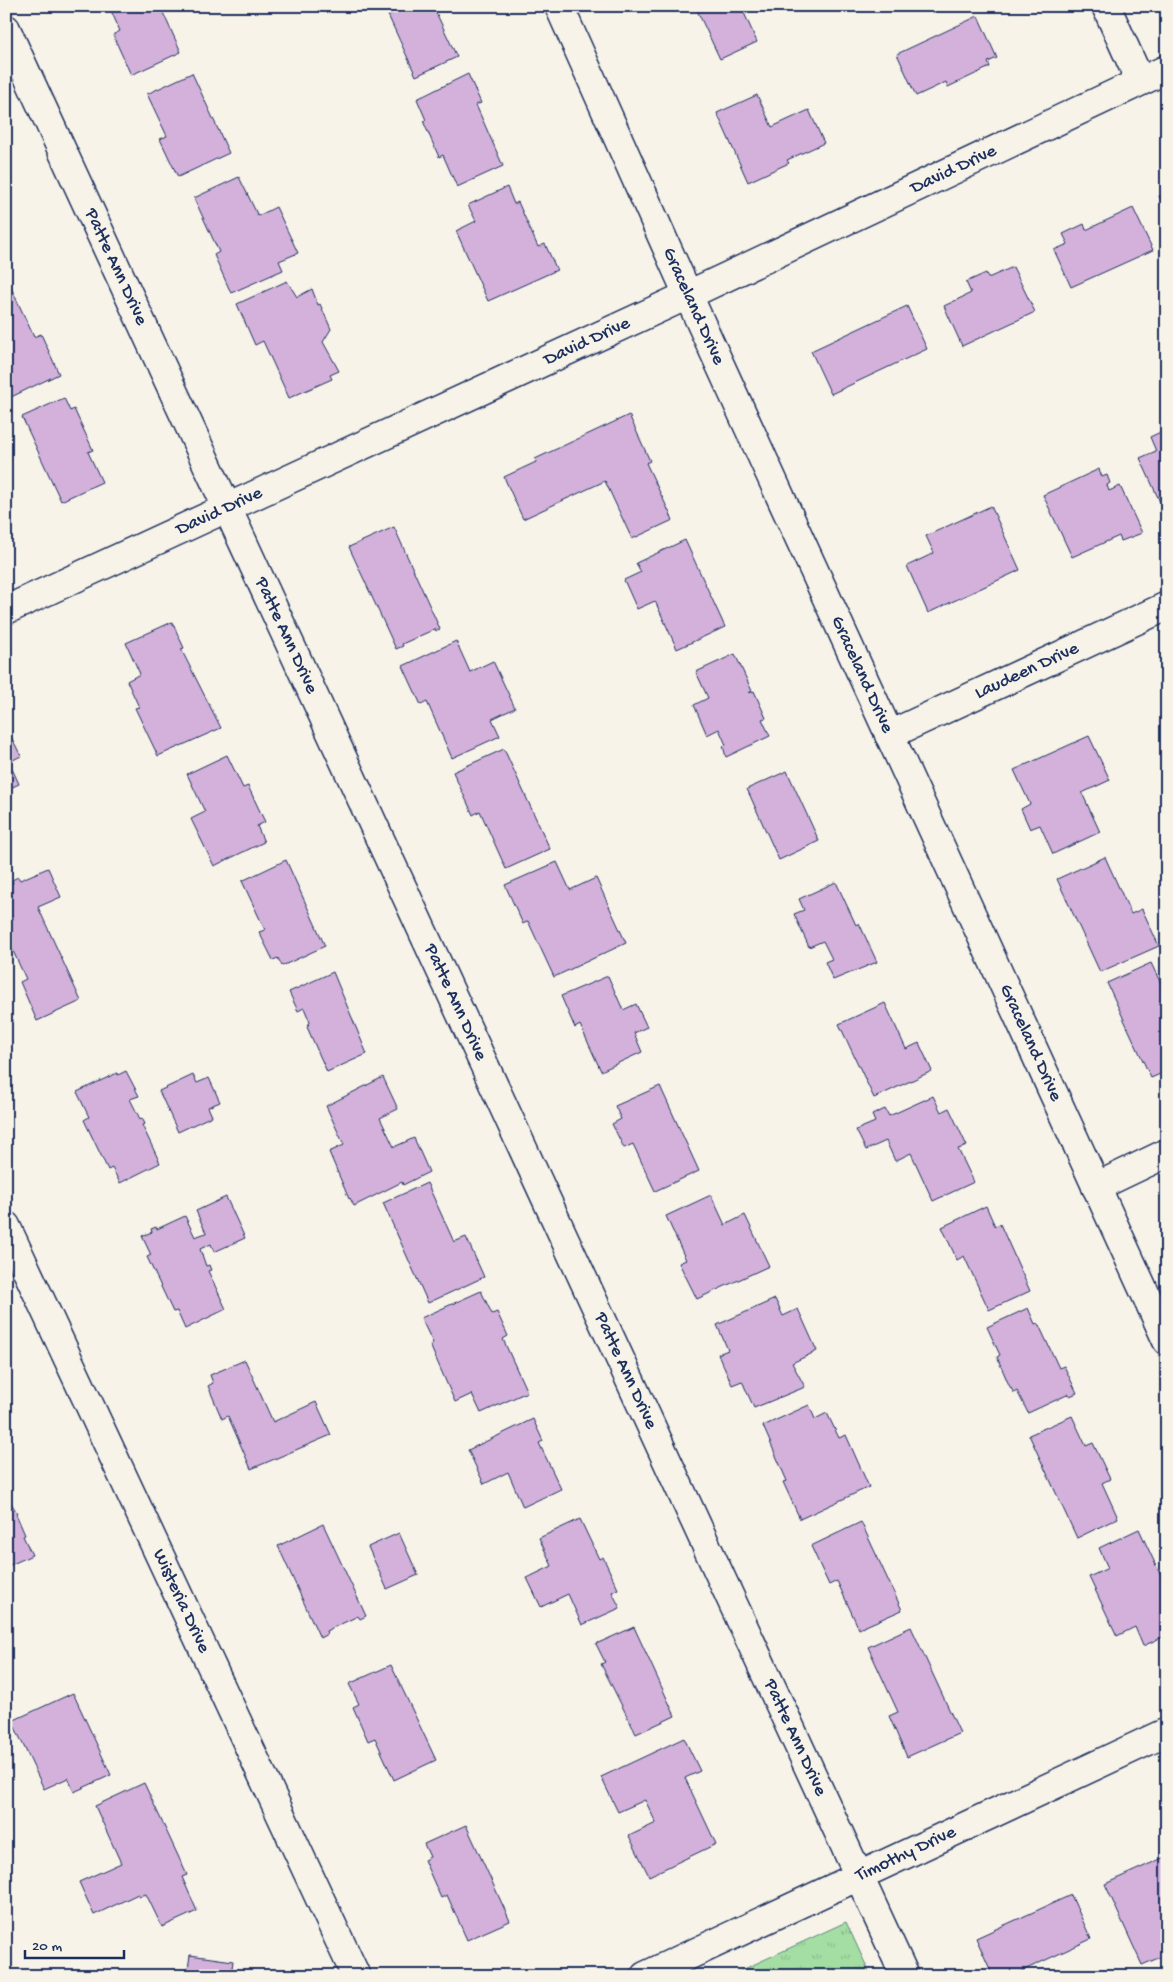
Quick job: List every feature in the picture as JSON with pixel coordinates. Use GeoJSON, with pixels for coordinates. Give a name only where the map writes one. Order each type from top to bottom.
{"type":"FeatureCollection","features":[{"type":"Feature","properties":{"kind":"street","name":"Graceland Drive"},"geometry":{"type":"LineString","coordinates":[[559,6],[688,295],[1167,1341]]}},
{"type":"Feature","properties":{"kind":"street"},"geometry":{"type":"LineString","coordinates":[[1106,6],[1140,81]]}},
{"type":"Feature","properties":{"kind":"street","name":"Patte Ann Drive"},"geometry":{"type":"LineString","coordinates":[[6,29],[905,1976]]}},
{"type":"Feature","properties":{"kind":"street","name":"David Drive"},"geometry":{"type":"LineString","coordinates":[[6,610],[688,295],[1167,69]]}},
{"type":"Feature","properties":{"kind":"street","name":"Laudeen Drive"},"geometry":{"type":"LineString","coordinates":[[889,736],[1167,606]]}},
{"type":"Feature","properties":{"kind":"street"},"geometry":{"type":"LineString","coordinates":[[1096,1187],[1167,1153]]}},
{"type":"Feature","properties":{"kind":"street","name":"Wisteria Drive"},"geometry":{"type":"LineString","coordinates":[[6,1226],[356,1976]]}},
{"type":"Feature","properties":{"kind":"street","name":"Timothy Drive"},"geometry":{"type":"LineString","coordinates":[[645,1976],[1167,1732]]}},
{"type":"Feature","properties":{"kind":"green space"},"geometry":{"type":"Polygon","coordinates":[[[846,1922],[871,1976],[729,1976],[846,1922]]]}},
{"type":"Feature","properties":{"kind":"building"},"geometry":{"type":"Polygon","coordinates":[[[109,6],[160,6],[181,52],[131,75],[113,35],[120,31],[109,6]]]}},
{"type":"Feature","properties":{"kind":"building"},"geometry":{"type":"Polygon","coordinates":[[[390,6],[433,6],[457,57],[416,76],[388,15],[393,13],[390,6]]]}},
{"type":"Feature","properties":{"kind":"building"},"geometry":{"type":"Polygon","coordinates":[[[695,6],[741,6],[757,42],[720,59],[695,6]]]}},
{"type":"Feature","properties":{"kind":"building"},"geometry":{"type":"Polygon","coordinates":[[[978,16],[997,58],[988,62],[990,67],[948,87],[946,82],[916,96],[897,54],[978,16]]]}},
{"type":"Feature","properties":{"kind":"building"},"geometry":{"type":"Polygon","coordinates":[[[192,73],[229,153],[178,177],[160,139],[167,136],[147,94],[192,73]]]}},
{"type":"Feature","properties":{"kind":"building"},"geometry":{"type":"Polygon","coordinates":[[[468,74],[481,103],[476,105],[503,166],[457,187],[443,155],[439,157],[423,121],[426,120],[417,99],[468,74]]]}},
{"type":"Feature","properties":{"kind":"building"},"geometry":{"type":"Polygon","coordinates":[[[757,95],[772,127],[809,110],[824,143],[787,160],[789,163],[748,182],[717,113],[757,95]]]}},
{"type":"Feature","properties":{"kind":"building"},"geometry":{"type":"Polygon","coordinates":[[[239,177],[258,216],[276,207],[298,253],[279,261],[283,270],[231,293],[214,255],[219,252],[194,198],[239,177]]]}},
{"type":"Feature","properties":{"kind":"building"},"geometry":{"type":"Polygon","coordinates":[[[507,187],[514,204],[518,202],[538,247],[545,244],[557,270],[488,301],[456,231],[476,221],[468,205],[507,187]]]}},
{"type":"Feature","properties":{"kind":"building"},"geometry":{"type":"Polygon","coordinates":[[[1167,193],[1167,213],[1159,196],[1167,193]]]}},
{"type":"Feature","properties":{"kind":"building"},"geometry":{"type":"Polygon","coordinates":[[[1133,208],[1153,250],[1071,287],[1054,250],[1068,244],[1063,234],[1084,224],[1086,230],[1133,208]]]}},
{"type":"Feature","properties":{"kind":"building"},"geometry":{"type":"Polygon","coordinates":[[[1013,267],[1035,312],[962,346],[944,306],[971,293],[966,282],[986,273],[988,278],[1013,267]]]}},
{"type":"Feature","properties":{"kind":"building"},"geometry":{"type":"Polygon","coordinates":[[[7,279],[34,337],[41,334],[59,374],[9,398],[6,391],[7,279]]]}},
{"type":"Feature","properties":{"kind":"building"},"geometry":{"type":"Polygon","coordinates":[[[287,281],[297,297],[312,289],[331,329],[323,342],[339,371],[330,375],[332,379],[289,398],[263,341],[255,345],[237,304],[287,281]]]}},
{"type":"Feature","properties":{"kind":"building"},"geometry":{"type":"Polygon","coordinates":[[[907,306],[927,349],[831,394],[811,351],[907,306]]]}},
{"type":"Feature","properties":{"kind":"building"},"geometry":{"type":"Polygon","coordinates":[[[64,398],[70,411],[74,409],[93,450],[88,452],[102,482],[61,501],[22,417],[64,398]]]}},
{"type":"Feature","properties":{"kind":"building"},"geometry":{"type":"Polygon","coordinates":[[[629,415],[650,461],[646,463],[673,520],[632,539],[605,481],[523,519],[504,477],[536,462],[535,459],[629,415]]]}},
{"type":"Feature","properties":{"kind":"building"},"geometry":{"type":"Polygon","coordinates":[[[1167,429],[1167,499],[1160,502],[1140,458],[1156,451],[1150,437],[1167,429]]]}},
{"type":"Feature","properties":{"kind":"building"},"geometry":{"type":"Polygon","coordinates":[[[1099,469],[1102,477],[1107,475],[1110,483],[1107,485],[1109,491],[1120,486],[1142,533],[1121,541],[1119,536],[1072,557],[1043,495],[1099,469]]]}},
{"type":"Feature","properties":{"kind":"building"},"geometry":{"type":"Polygon","coordinates":[[[991,506],[1020,570],[928,613],[907,566],[934,553],[926,536],[991,506]]]}},
{"type":"Feature","properties":{"kind":"building"},"geometry":{"type":"Polygon","coordinates":[[[394,527],[440,629],[436,631],[435,629],[402,644],[403,646],[396,649],[349,547],[394,527]]]}},
{"type":"Feature","properties":{"kind":"building"},"geometry":{"type":"Polygon","coordinates":[[[685,540],[725,627],[677,649],[655,601],[637,609],[624,580],[641,572],[636,563],[685,540]]]}},
{"type":"Feature","properties":{"kind":"building"},"geometry":{"type":"Polygon","coordinates":[[[172,622],[184,648],[181,649],[221,728],[158,756],[135,708],[139,707],[127,681],[140,674],[126,643],[172,622]]]}},
{"type":"Feature","properties":{"kind":"building"},"geometry":{"type":"Polygon","coordinates":[[[456,641],[470,672],[493,661],[515,708],[492,719],[500,736],[452,758],[427,702],[421,705],[403,666],[456,641]]]}},
{"type":"Feature","properties":{"kind":"building"},"geometry":{"type":"Polygon","coordinates":[[[735,654],[752,691],[749,693],[754,691],[766,718],[762,719],[770,736],[726,757],[723,746],[726,745],[719,729],[707,735],[694,705],[708,698],[696,672],[735,654]]]}},
{"type":"Feature","properties":{"kind":"building"},"geometry":{"type":"Polygon","coordinates":[[[6,727],[21,756],[9,762],[19,784],[6,790],[6,727]]]}},
{"type":"Feature","properties":{"kind":"building"},"geometry":{"type":"Polygon","coordinates":[[[1089,736],[1110,780],[1082,793],[1100,832],[1053,854],[1040,825],[1030,829],[1021,809],[1030,804],[1014,770],[1089,736]]]}},
{"type":"Feature","properties":{"kind":"building"},"geometry":{"type":"Polygon","coordinates":[[[504,749],[550,849],[506,869],[480,811],[473,815],[453,772],[504,749]]]}},
{"type":"Feature","properties":{"kind":"building"},"geometry":{"type":"Polygon","coordinates":[[[227,755],[243,788],[248,786],[265,822],[257,826],[264,842],[214,866],[191,819],[205,812],[187,774],[227,755]]]}},
{"type":"Feature","properties":{"kind":"building"},"geometry":{"type":"Polygon","coordinates":[[[787,771],[819,841],[779,860],[747,789],[787,771]]]}},
{"type":"Feature","properties":{"kind":"building"},"geometry":{"type":"Polygon","coordinates":[[[1105,857],[1131,914],[1142,909],[1159,946],[1100,972],[1057,879],[1105,857]]]}},
{"type":"Feature","properties":{"kind":"building"},"geometry":{"type":"Polygon","coordinates":[[[286,860],[325,946],[282,966],[278,958],[273,960],[259,932],[265,930],[242,881],[286,860]]]}},
{"type":"Feature","properties":{"kind":"building"},"geometry":{"type":"Polygon","coordinates":[[[557,862],[570,890],[596,878],[626,943],[554,977],[528,921],[523,924],[505,885],[557,862]]]}},
{"type":"Feature","properties":{"kind":"building"},"geometry":{"type":"Polygon","coordinates":[[[48,868],[61,897],[38,907],[81,1001],[37,1021],[20,982],[26,979],[6,936],[6,887],[13,883],[12,880],[18,877],[20,880],[48,868]]]}},
{"type":"Feature","properties":{"kind":"building"},"geometry":{"type":"Polygon","coordinates":[[[836,882],[856,925],[859,923],[877,962],[833,980],[825,962],[832,959],[823,941],[809,947],[794,914],[804,910],[799,899],[836,882]]]}},
{"type":"Feature","properties":{"kind":"building"},"geometry":{"type":"Polygon","coordinates":[[[1151,963],[1167,996],[1167,1071],[1151,1078],[1107,983],[1151,963]]]}},
{"type":"Feature","properties":{"kind":"building"},"geometry":{"type":"Polygon","coordinates":[[[333,972],[367,1054],[327,1072],[307,1027],[310,1022],[304,1008],[298,1011],[289,992],[333,972]]]}},
{"type":"Feature","properties":{"kind":"building"},"geometry":{"type":"Polygon","coordinates":[[[608,976],[623,1010],[636,1004],[647,1027],[634,1033],[642,1052],[601,1071],[580,1025],[575,1028],[561,996],[608,976]]]}},
{"type":"Feature","properties":{"kind":"building"},"geometry":{"type":"Polygon","coordinates":[[[885,1003],[906,1049],[919,1043],[932,1071],[874,1098],[839,1024],[885,1003]]]}},
{"type":"Feature","properties":{"kind":"building"},"geometry":{"type":"Polygon","coordinates":[[[126,1071],[139,1096],[130,1099],[140,1119],[142,1118],[145,1124],[142,1125],[160,1163],[120,1183],[112,1168],[108,1170],[84,1120],[89,1117],[77,1092],[117,1073],[118,1075],[126,1071]]]}},
{"type":"Feature","properties":{"kind":"building"},"geometry":{"type":"Polygon","coordinates":[[[193,1075],[197,1083],[209,1078],[220,1102],[208,1107],[212,1116],[178,1132],[159,1091],[193,1075]]]}},
{"type":"Feature","properties":{"kind":"building"},"geometry":{"type":"Polygon","coordinates":[[[383,1077],[398,1109],[380,1118],[394,1147],[414,1138],[429,1172],[403,1185],[402,1182],[354,1206],[349,1199],[329,1152],[344,1145],[326,1106],[383,1077]]]}},
{"type":"Feature","properties":{"kind":"building"},"geometry":{"type":"Polygon","coordinates":[[[660,1086],[699,1171],[655,1191],[633,1144],[624,1148],[612,1124],[621,1119],[615,1106],[660,1086]]]}},
{"type":"Feature","properties":{"kind":"building"},"geometry":{"type":"Polygon","coordinates":[[[933,1096],[941,1112],[949,1108],[967,1146],[958,1149],[974,1182],[933,1201],[911,1153],[895,1161],[886,1141],[866,1150],[856,1130],[875,1122],[872,1115],[885,1109],[889,1116],[933,1096]]]}},
{"type":"Feature","properties":{"kind":"building"},"geometry":{"type":"Polygon","coordinates":[[[427,1183],[454,1242],[466,1237],[484,1277],[428,1303],[383,1203],[427,1183]]]}},
{"type":"Feature","properties":{"kind":"building"},"geometry":{"type":"Polygon","coordinates":[[[711,1195],[725,1225],[745,1215],[769,1266],[697,1299],[679,1263],[686,1260],[666,1216],[711,1195]]]}},
{"type":"Feature","properties":{"kind":"building"},"geometry":{"type":"Polygon","coordinates":[[[226,1197],[245,1238],[214,1252],[211,1244],[200,1249],[206,1266],[209,1265],[211,1270],[208,1271],[226,1309],[185,1329],[177,1311],[173,1312],[147,1257],[151,1255],[142,1236],[152,1232],[151,1229],[156,1227],[157,1229],[185,1216],[195,1237],[206,1233],[196,1211],[226,1197]]]}},
{"type":"Feature","properties":{"kind":"building"},"geometry":{"type":"Polygon","coordinates":[[[986,1206],[995,1226],[1000,1224],[1030,1291],[989,1310],[964,1256],[957,1260],[942,1227],[986,1206]]]}},
{"type":"Feature","properties":{"kind":"building"},"geometry":{"type":"Polygon","coordinates":[[[481,1291],[492,1314],[497,1312],[508,1336],[503,1339],[527,1392],[481,1413],[472,1394],[455,1402],[430,1345],[433,1343],[421,1318],[481,1291]]]}},
{"type":"Feature","properties":{"kind":"building"},"geometry":{"type":"Polygon","coordinates":[[[775,1299],[783,1316],[798,1309],[817,1351],[792,1363],[805,1387],[754,1408],[742,1381],[732,1385],[718,1354],[728,1350],[717,1325],[775,1299]]]}},
{"type":"Feature","properties":{"kind":"building"},"geometry":{"type":"Polygon","coordinates":[[[1028,1308],[1035,1324],[1038,1323],[1059,1368],[1064,1366],[1077,1393],[1070,1396],[1069,1394],[1028,1413],[1017,1391],[1014,1393],[1009,1385],[997,1357],[1000,1355],[987,1327],[1028,1308]]]}},
{"type":"Feature","properties":{"kind":"building"},"geometry":{"type":"Polygon","coordinates":[[[245,1360],[273,1422],[316,1402],[331,1435],[251,1469],[228,1416],[222,1419],[208,1386],[213,1383],[210,1375],[245,1360]]]}},
{"type":"Feature","properties":{"kind":"building"},"geometry":{"type":"Polygon","coordinates":[[[809,1405],[815,1419],[827,1413],[839,1438],[846,1435],[869,1487],[800,1519],[783,1482],[787,1481],[763,1426],[809,1405]]]}},
{"type":"Feature","properties":{"kind":"building"},"geometry":{"type":"Polygon","coordinates":[[[1072,1416],[1086,1446],[1093,1443],[1110,1479],[1102,1483],[1118,1518],[1077,1538],[1029,1435],[1072,1416]]]}},
{"type":"Feature","properties":{"kind":"building"},"geometry":{"type":"Polygon","coordinates":[[[533,1419],[543,1441],[539,1443],[561,1489],[523,1507],[508,1472],[484,1484],[468,1450],[533,1419]]]}},
{"type":"Feature","properties":{"kind":"building"},"geometry":{"type":"Polygon","coordinates":[[[6,1494],[17,1513],[25,1535],[23,1536],[32,1555],[6,1567],[6,1494]]]}},
{"type":"Feature","properties":{"kind":"building"},"geometry":{"type":"Polygon","coordinates":[[[580,1519],[599,1559],[603,1557],[618,1589],[612,1592],[620,1608],[582,1625],[568,1594],[541,1607],[527,1578],[552,1566],[539,1538],[580,1519]]]}},
{"type":"Feature","properties":{"kind":"building"},"geometry":{"type":"Polygon","coordinates":[[[861,1522],[902,1610],[859,1629],[837,1581],[829,1585],[811,1546],[861,1522]]]}},
{"type":"Feature","properties":{"kind":"building"},"geometry":{"type":"Polygon","coordinates":[[[323,1524],[366,1616],[360,1619],[358,1616],[326,1631],[327,1634],[320,1638],[278,1546],[323,1524]]]}},
{"type":"Feature","properties":{"kind":"building"},"geometry":{"type":"Polygon","coordinates":[[[1139,1529],[1167,1589],[1167,1635],[1143,1646],[1135,1627],[1117,1636],[1089,1577],[1108,1568],[1099,1548],[1139,1529]]]}},
{"type":"Feature","properties":{"kind":"building"},"geometry":{"type":"Polygon","coordinates":[[[399,1533],[418,1575],[387,1589],[368,1547],[399,1533]]]}},
{"type":"Feature","properties":{"kind":"building"},"geometry":{"type":"Polygon","coordinates":[[[634,1627],[675,1716],[636,1734],[601,1664],[605,1662],[596,1644],[634,1627]]]}},
{"type":"Feature","properties":{"kind":"building"},"geometry":{"type":"Polygon","coordinates":[[[911,1627],[960,1733],[907,1757],[889,1716],[898,1712],[868,1647],[911,1627]]]}},
{"type":"Feature","properties":{"kind":"building"},"geometry":{"type":"Polygon","coordinates":[[[391,1665],[436,1760],[394,1780],[375,1738],[368,1741],[353,1707],[359,1704],[349,1684],[391,1665]]]}},
{"type":"Feature","properties":{"kind":"building"},"geometry":{"type":"Polygon","coordinates":[[[73,1693],[111,1775],[74,1792],[68,1778],[44,1789],[12,1721],[73,1693]]]}},
{"type":"Feature","properties":{"kind":"building"},"geometry":{"type":"Polygon","coordinates":[[[684,1738],[700,1771],[685,1778],[716,1844],[649,1876],[629,1836],[656,1823],[645,1800],[618,1812],[601,1777],[684,1738]]]}},
{"type":"Feature","properties":{"kind":"building"},"geometry":{"type":"Polygon","coordinates":[[[144,1783],[187,1875],[182,1877],[197,1911],[162,1927],[146,1894],[139,1896],[138,1894],[94,1915],[79,1882],[121,1863],[95,1806],[144,1783]]]}},
{"type":"Feature","properties":{"kind":"building"},"geometry":{"type":"Polygon","coordinates":[[[466,1825],[510,1921],[467,1940],[447,1895],[441,1898],[424,1860],[430,1857],[424,1844],[466,1825]]]}},
{"type":"Feature","properties":{"kind":"building"},"geometry":{"type":"Polygon","coordinates":[[[1167,1856],[1167,1956],[1142,1965],[1105,1884],[1167,1856]]]}},
{"type":"Feature","properties":{"kind":"building"},"geometry":{"type":"Polygon","coordinates":[[[1071,1895],[1091,1939],[1022,1971],[1024,1976],[993,1976],[976,1938],[1071,1895]]]}},
{"type":"Feature","properties":{"kind":"building"},"geometry":{"type":"Polygon","coordinates":[[[190,1955],[233,1961],[231,1976],[187,1976],[190,1955]]]}}]}
